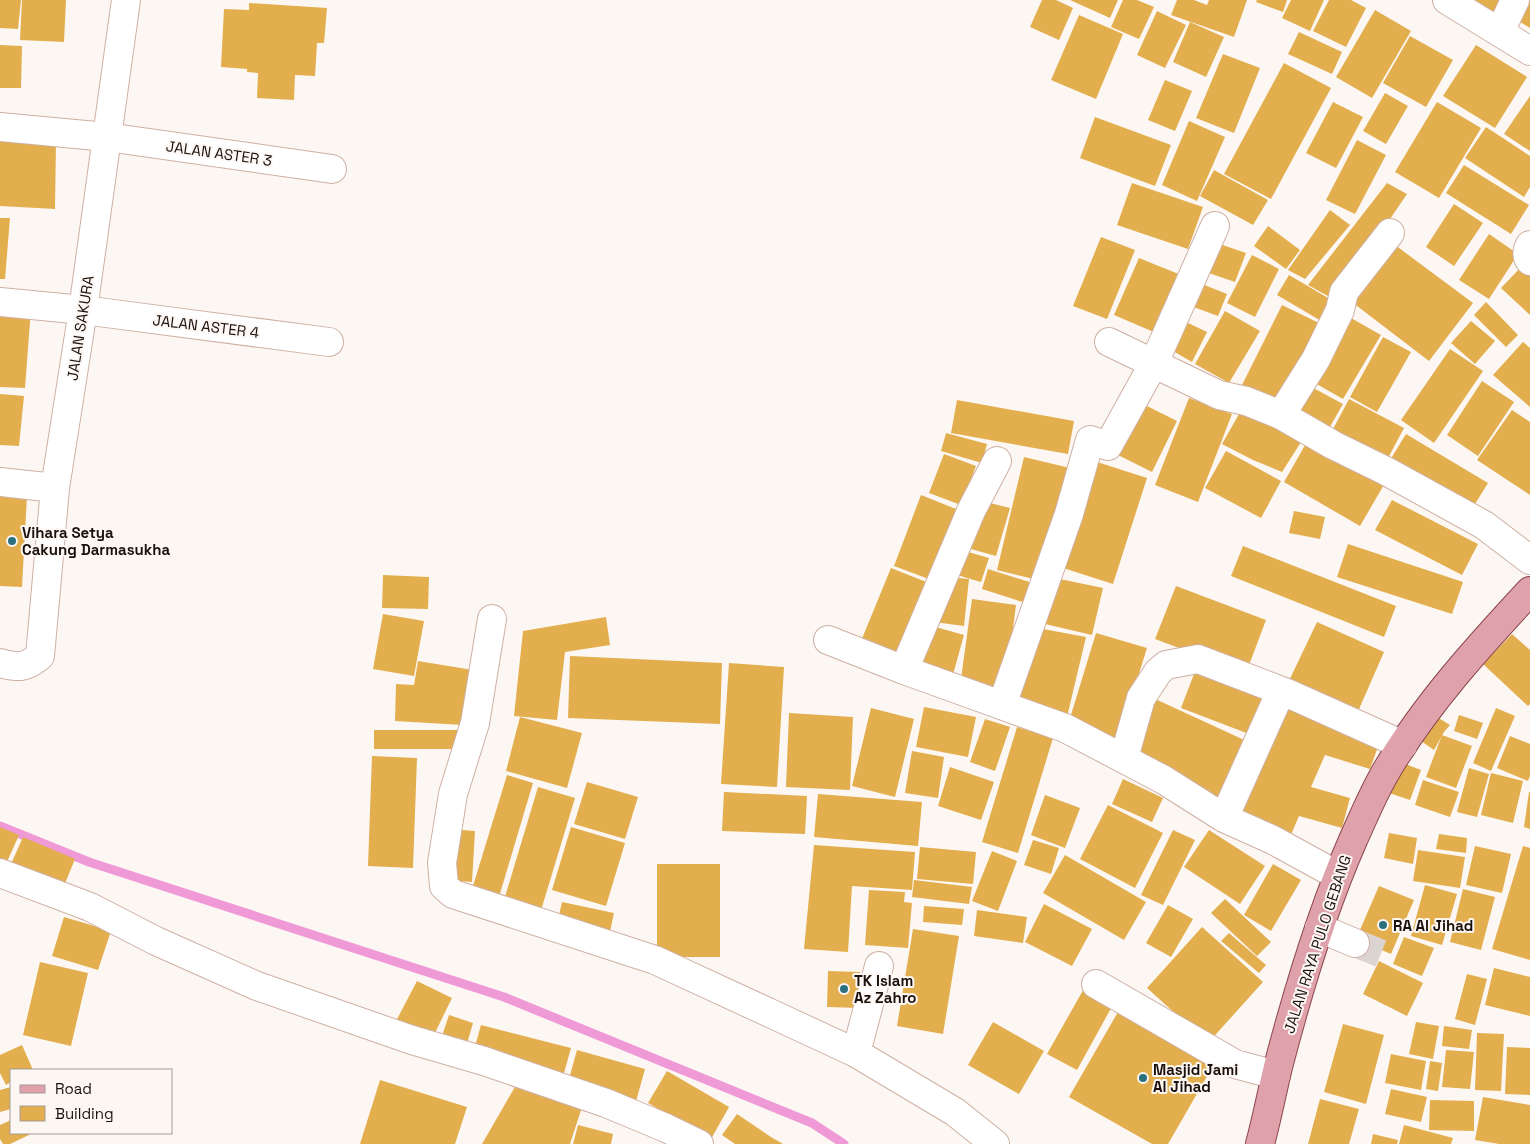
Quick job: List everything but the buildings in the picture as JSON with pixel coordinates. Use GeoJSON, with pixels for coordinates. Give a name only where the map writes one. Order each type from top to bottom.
{"type":"FeatureCollection","features":[{"type":"Feature","properties":{"kind":"main road","name":"JALAN RAYA PULO GEBANG"},"geometry":{"type":"LineString","coordinates":[[1260,1144],[1276,1075],[1302,982],[1337,875],[1377,787],[1429,707],[1474,653],[1530,591]]}},
{"type":"Feature","properties":{"kind":"street","name":"JALAN SAKURA"},"geometry":{"type":"LineString","coordinates":[[0,663],[15,667],[28,665],[40,656],[55,488],[83,310],[126,0]]}},
{"type":"Feature","properties":{"kind":"street"},"geometry":{"type":"LineString","coordinates":[[1447,0],[1530,50]]}},
{"type":"Feature","properties":{"kind":"street"},"geometry":{"type":"LineString","coordinates":[[1500,32],[1515,0]]}},
{"type":"Feature","properties":{"kind":"street","name":"JALAN ASTER 3"},"geometry":{"type":"LineString","coordinates":[[0,127],[106,137],[332,170]]}},
{"type":"Feature","properties":{"kind":"street"},"geometry":{"type":"LineString","coordinates":[[1002,705],[1069,514],[1090,440],[1108,446],[1154,364],[1215,226]]}},
{"type":"Feature","properties":{"kind":"street"},"geometry":{"type":"LineString","coordinates":[[1281,415],[1316,359],[1340,310],[1344,292],[1390,233]]}},
{"type":"Feature","properties":{"kind":"street"},"geometry":{"type":"LineString","coordinates":[[1530,245],[1527,250],[1530,261]]}},
{"type":"Feature","properties":{"kind":"street","name":"JALAN ASTER 4"},"geometry":{"type":"LineString","coordinates":[[0,302],[83,310],[329,342]]}},
{"type":"Feature","properties":{"kind":"street"},"geometry":{"type":"LineString","coordinates":[[1109,342],[1219,394],[1246,401],[1281,415],[1333,445],[1386,471],[1484,524],[1530,560]]}},
{"type":"Feature","properties":{"kind":"street"},"geometry":{"type":"LineString","coordinates":[[904,670],[971,511],[997,461]]}},
{"type":"Feature","properties":{"kind":"street"},"geometry":{"type":"LineString","coordinates":[[0,482],[55,488]]}},
{"type":"Feature","properties":{"kind":"street"},"geometry":{"type":"LineString","coordinates":[[492,619],[476,723],[453,794],[442,863],[444,886],[453,894],[655,960],[856,1053],[955,1112],[995,1144]]}},
{"type":"Feature","properties":{"kind":"street"},"geometry":{"type":"LineString","coordinates":[[828,640],[904,670],[1064,728],[1164,780],[1224,818],[1273,840],[1337,875]]}},
{"type":"Feature","properties":{"kind":"street"},"geometry":{"type":"LineString","coordinates":[[1124,758],[1141,698],[1158,672],[1166,665],[1198,659],[1281,691],[1403,745]]}},
{"type":"Feature","properties":{"kind":"street"},"geometry":{"type":"LineString","coordinates":[[1224,818],[1281,691]]}},
{"type":"Feature","properties":{"kind":"street"},"geometry":{"type":"LineString","coordinates":[[0,873],[90,907],[156,941],[257,986],[404,1038],[440,1050],[484,1061],[606,1103],[652,1121],[699,1144]]}},
{"type":"Feature","properties":{"kind":"street"},"geometry":{"type":"LineString","coordinates":[[1320,928],[1355,943]]}},
{"type":"Feature","properties":{"kind":"street"},"geometry":{"type":"LineString","coordinates":[[856,1053],[879,966]]}},
{"type":"Feature","properties":{"kind":"street"},"geometry":{"type":"LineString","coordinates":[[1096,984],[1235,1064],[1276,1075]]}},
{"type":"Feature","properties":{"kind":"waterway"},"geometry":{"type":"LineString","coordinates":[[0,826],[89,862],[504,997],[812,1123],[844,1144]]}},
{"type":"Feature","properties":{"kind":"tunnel"},"geometry":{"type":"LineString","coordinates":[[1355,943],[1392,958]]}},
{"type":"Feature","properties":{"kind":"place","name":"Vihara Setya Cakung Darmasukha"},"geometry":{"type":"Point","coordinates":[12,541]}},
{"type":"Feature","properties":{"kind":"place","name":"RA Al Jihad"},"geometry":{"type":"Point","coordinates":[1383,925]}},
{"type":"Feature","properties":{"kind":"place","name":"TK Islam Az Zahro"},"geometry":{"type":"Point","coordinates":[844,989]}},
{"type":"Feature","properties":{"kind":"place","name":"Masjid Jami Al Jihad"},"geometry":{"type":"Point","coordinates":[1143,1078]}}]}
